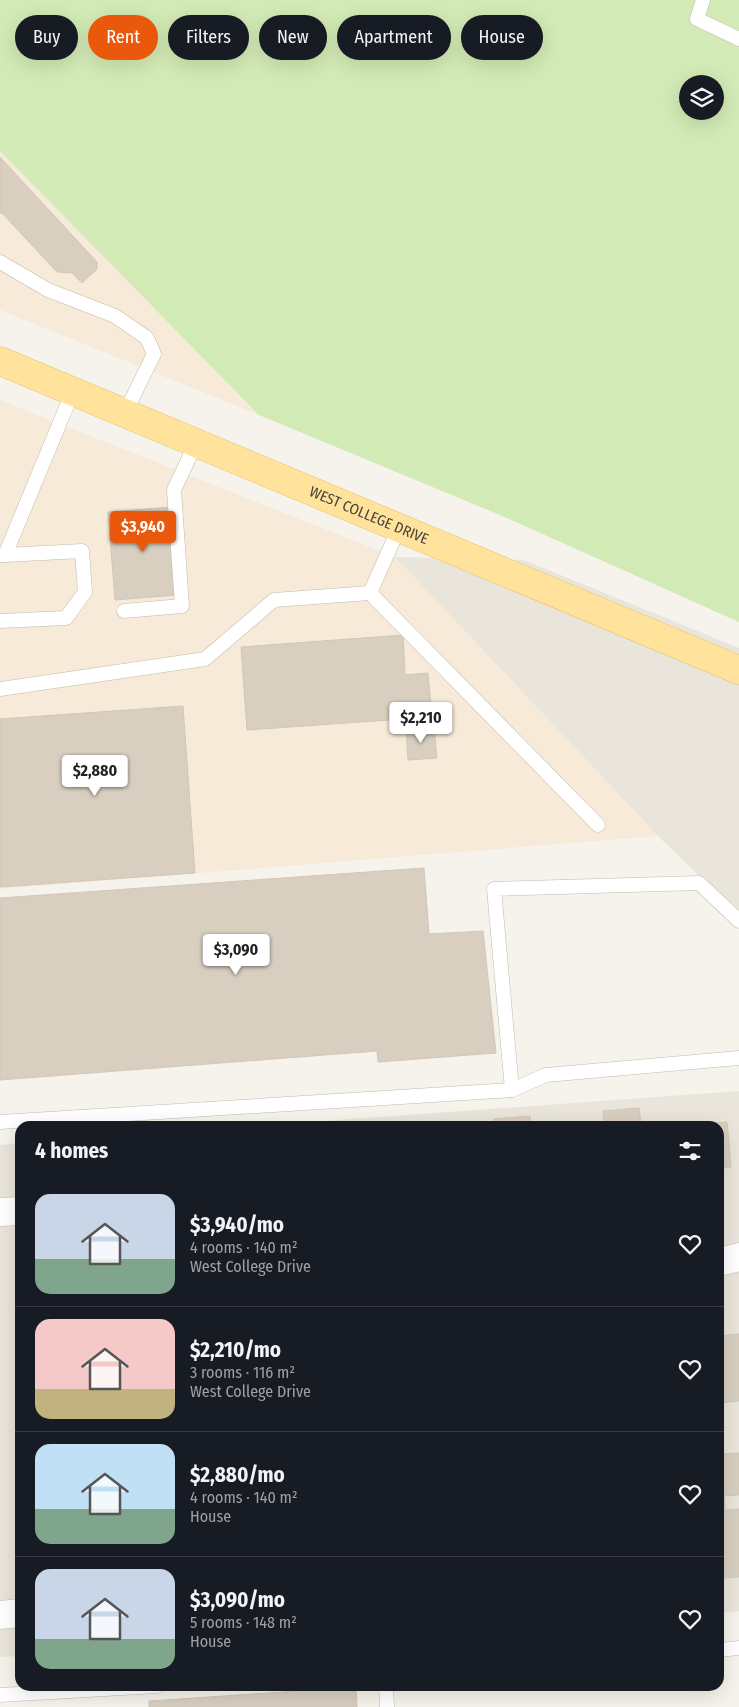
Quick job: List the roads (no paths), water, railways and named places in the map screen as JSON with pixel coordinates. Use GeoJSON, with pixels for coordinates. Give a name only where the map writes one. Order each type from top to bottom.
{"type":"FeatureCollection","features":[{"type":"Feature","properties":{"kind":"main road","name":"WEST COLLEGE DRIVE"},"geometry":{"type":"LineString","coordinates":[[0,361],[739,670]]}},
{"type":"Feature","properties":{"kind":"street"},"geometry":{"type":"LineString","coordinates":[[0,1212],[15,1211]]}},
{"type":"Feature","properties":{"kind":"street"},"geometry":{"type":"LineString","coordinates":[[724,1261],[739,1257]]}},
{"type":"Feature","properties":{"kind":"street"},"geometry":{"type":"LineString","coordinates":[[0,1615],[15,1614]]}},
{"type":"Feature","properties":{"kind":"lane"},"geometry":{"type":"LineString","coordinates":[[703,0],[696,19],[739,39]]}},
{"type":"Feature","properties":{"kind":"lane"},"geometry":{"type":"LineString","coordinates":[[0,262],[48,290],[115,316],[147,338],[154,354],[125,413]]}},
{"type":"Feature","properties":{"kind":"lane"},"geometry":{"type":"LineString","coordinates":[[0,621],[66,618],[84,592],[82,551],[2,555],[73,391]]}},
{"type":"Feature","properties":{"kind":"lane"},"geometry":{"type":"LineString","coordinates":[[124,611],[182,606],[174,490],[196,443]]}},
{"type":"Feature","properties":{"kind":"lane"},"geometry":{"type":"LineString","coordinates":[[370,593],[399,528]]}},
{"type":"Feature","properties":{"kind":"lane"},"geometry":{"type":"LineString","coordinates":[[0,689],[205,659],[274,600],[370,593],[598,825]]}},
{"type":"Feature","properties":{"kind":"lane"},"geometry":{"type":"LineString","coordinates":[[512,1090],[494,889],[699,883],[739,922]]}},
{"type":"Feature","properties":{"kind":"lane"},"geometry":{"type":"LineString","coordinates":[[16,1121],[512,1090],[546,1075],[739,1058]]}},
{"type":"Feature","properties":{"kind":"lane"},"geometry":{"type":"LineString","coordinates":[[0,1122],[15,1121]]}},
{"type":"Feature","properties":{"kind":"lane"},"geometry":{"type":"LineString","coordinates":[[724,1650],[739,1648]]}},
{"type":"Feature","properties":{"kind":"lane"},"geometry":{"type":"LineString","coordinates":[[0,1695],[70,1691]]}},
{"type":"Feature","properties":{"kind":"lane"},"geometry":{"type":"LineString","coordinates":[[386,1691],[387,1707]]}}]}
